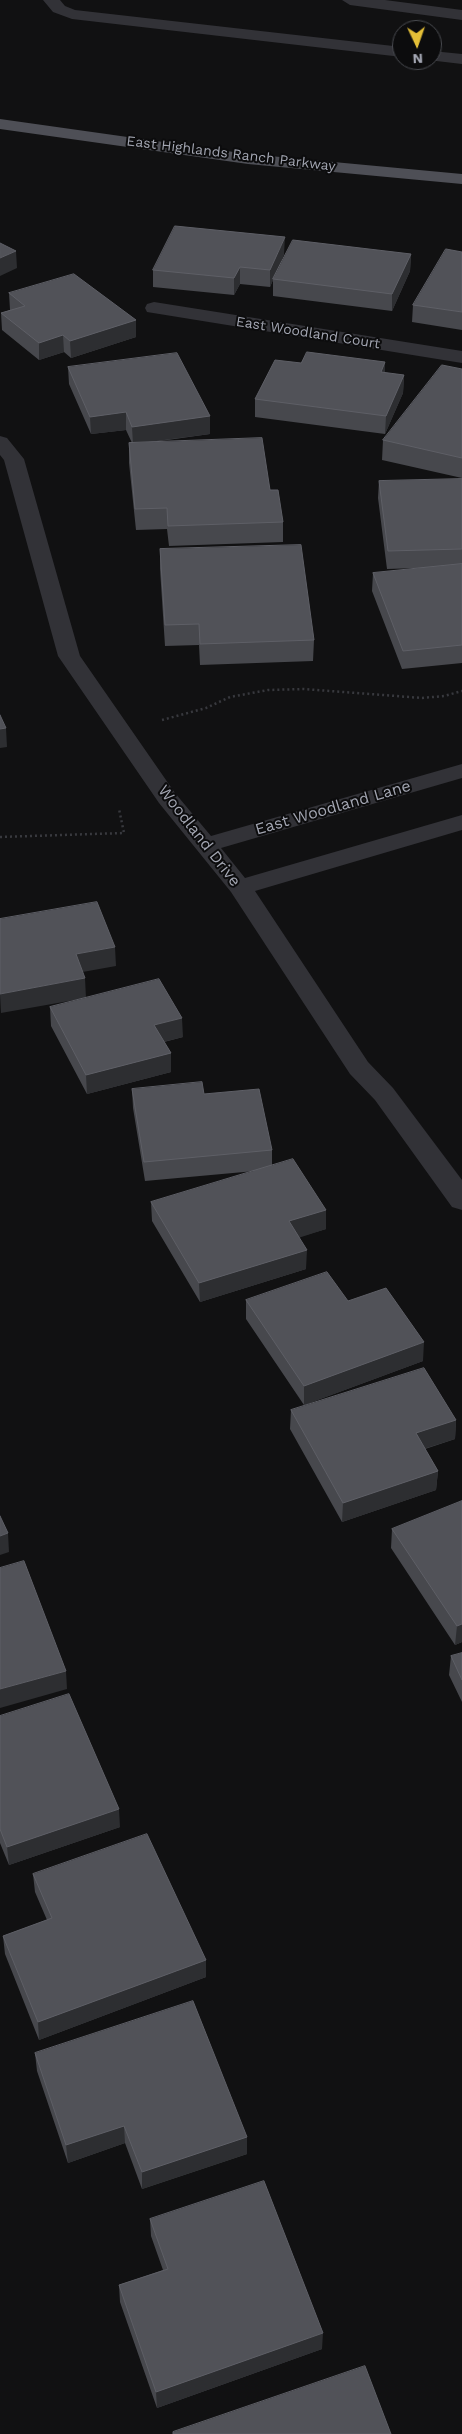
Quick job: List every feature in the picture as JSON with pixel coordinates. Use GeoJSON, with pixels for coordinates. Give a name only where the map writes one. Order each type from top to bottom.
{"type":"FeatureCollection","features":[{"type":"Feature","properties":{"kind":"main road","name":"East Highlands Ranch Parkway"},"geometry":{"type":"LineString","coordinates":[[0,124],[248,159],[462,179]]}},
{"type":"Feature","properties":{"kind":"street"},"geometry":{"type":"LineString","coordinates":[[350,0],[462,15]]}},
{"type":"Feature","properties":{"kind":"street"},"geometry":{"type":"LineString","coordinates":[[46,1],[72,14],[392,51]]}},
{"type":"Feature","properties":{"kind":"street"},"geometry":{"type":"LineString","coordinates":[[442,57],[462,59]]}},
{"type":"Feature","properties":{"kind":"street","name":"East Woodland Court"},"geometry":{"type":"LineString","coordinates":[[154,308],[462,357]]}},
{"type":"Feature","properties":{"kind":"street","name":"Woodland Drive"},"geometry":{"type":"LineString","coordinates":[[0,442],[14,459],[69,656],[167,798],[240,887],[359,1068],[384,1094],[462,1200]]}},
{"type":"Feature","properties":{"kind":"street","name":"East Woodland Lane"},"geometry":{"type":"LineString","coordinates":[[205,845],[462,771]]}},
{"type":"Feature","properties":{"kind":"street"},"geometry":{"type":"LineString","coordinates":[[240,887],[462,822]]}},
{"type":"Feature","properties":{"kind":"path"},"geometry":{"type":"LineString","coordinates":[[161,727],[158,721],[208,708],[221,700],[245,692],[315,689],[438,698],[462,691]]}},
{"type":"Feature","properties":{"kind":"path"},"geometry":{"type":"LineString","coordinates":[[0,837],[80,836],[124,833],[119,809]]}},
{"type":"Feature","properties":{"kind":"building"},"geometry":{"type":"Polygon","coordinates":[[[175,226],[285,237],[270,270],[240,267],[234,278],[153,270],[175,226]]]}},
{"type":"Feature","properties":{"kind":"building"},"geometry":{"type":"Polygon","coordinates":[[[293,240],[411,254],[392,294],[273,279],[293,240]]]}},
{"type":"Feature","properties":{"kind":"building"},"geometry":{"type":"Polygon","coordinates":[[[0,243],[16,251],[0,258],[0,243]]]}},
{"type":"Feature","properties":{"kind":"building"},"geometry":{"type":"Polygon","coordinates":[[[446,249],[462,252],[462,312],[413,305],[446,249]]]}},
{"type":"Feature","properties":{"kind":"building"},"geometry":{"type":"Polygon","coordinates":[[[74,274],[136,320],[70,341],[63,335],[39,343],[1,313],[25,306],[9,293],[74,274]]]}},
{"type":"Feature","properties":{"kind":"building"},"geometry":{"type":"Polygon","coordinates":[[[307,352],[385,362],[381,372],[404,375],[386,416],[255,399],[275,360],[301,363],[307,352]]]}},
{"type":"Feature","properties":{"kind":"building"},"geometry":{"type":"Polygon","coordinates":[[[177,353],[210,416],[132,427],[126,412],[90,417],[68,367],[177,353]]]}},
{"type":"Feature","properties":{"kind":"building"},"geometry":{"type":"Polygon","coordinates":[[[442,365],[462,369],[462,458],[383,440],[442,365]]]}},
{"type":"Feature","properties":{"kind":"building"},"geometry":{"type":"Polygon","coordinates":[[[262,438],[270,490],[278,490],[283,522],[168,526],[167,508],[135,509],[129,443],[262,438]]]}},
{"type":"Feature","properties":{"kind":"building"},"geometry":{"type":"Polygon","coordinates":[[[462,479],[462,549],[388,551],[379,481],[462,479]]]}},
{"type":"Feature","properties":{"kind":"building"},"geometry":{"type":"Polygon","coordinates":[[[301,545],[314,640],[200,644],[199,624],[165,625],[160,549],[301,545]]]}},
{"type":"Feature","properties":{"kind":"building"},"geometry":{"type":"Polygon","coordinates":[[[462,564],[462,645],[403,651],[373,573],[462,564]]]}},
{"type":"Feature","properties":{"kind":"building"},"geometry":{"type":"Polygon","coordinates":[[[0,715],[6,728],[0,729],[0,715]]]}},
{"type":"Feature","properties":{"kind":"building"},"geometry":{"type":"Polygon","coordinates":[[[97,902],[115,947],[76,954],[85,978],[0,994],[0,919],[97,902]]]}},
{"type":"Feature","properties":{"kind":"building"},"geometry":{"type":"Polygon","coordinates":[[[159,979],[182,1018],[154,1025],[171,1053],[86,1075],[50,1007],[159,979]]]}},
{"type":"Feature","properties":{"kind":"building"},"geometry":{"type":"Polygon","coordinates":[[[202,1082],[204,1094],[259,1089],[272,1150],[144,1162],[132,1089],[202,1082]]]}},
{"type":"Feature","properties":{"kind":"building"},"geometry":{"type":"Polygon","coordinates":[[[293,1159],[326,1210],[289,1221],[307,1250],[199,1283],[151,1202],[293,1159]]]}},
{"type":"Feature","properties":{"kind":"building"},"geometry":{"type":"Polygon","coordinates":[[[327,1272],[348,1301],[386,1288],[424,1342],[304,1386],[246,1300],[327,1272]]]}},
{"type":"Feature","properties":{"kind":"building"},"geometry":{"type":"Polygon","coordinates":[[[424,1368],[456,1420],[416,1433],[438,1471],[343,1503],[291,1410],[424,1368]]]}},
{"type":"Feature","properties":{"kind":"building"},"geometry":{"type":"Polygon","coordinates":[[[462,1501],[462,1624],[457,1626],[392,1529],[462,1501]]]}},
{"type":"Feature","properties":{"kind":"building"},"geometry":{"type":"Polygon","coordinates":[[[0,1516],[8,1533],[0,1536],[0,1516]]]}},
{"type":"Feature","properties":{"kind":"building"},"geometry":{"type":"Polygon","coordinates":[[[24,1561],[66,1671],[0,1689],[0,1568],[24,1561]]]}},
{"type":"Feature","properties":{"kind":"building"},"geometry":{"type":"Polygon","coordinates":[[[462,1653],[462,1680],[451,1656],[462,1653]]]}},
{"type":"Feature","properties":{"kind":"building"},"geometry":{"type":"Polygon","coordinates":[[[69,1694],[119,1809],[7,1847],[0,1829],[0,1716],[69,1694]]]}},
{"type":"Feature","properties":{"kind":"building"},"geometry":{"type":"Polygon","coordinates":[[[147,1834],[206,1960],[38,2022],[3,1936],[52,1918],[33,1874],[147,1834]]]}},
{"type":"Feature","properties":{"kind":"building"},"geometry":{"type":"Polygon","coordinates":[[[193,2001],[247,2137],[142,2172],[124,2126],[66,2145],[35,2053],[193,2001]]]}},
{"type":"Feature","properties":{"kind":"building"},"geometry":{"type":"Polygon","coordinates":[[[264,2181],[323,2333],[156,2392],[119,2285],[168,2269],[150,2219],[264,2181]]]}},
{"type":"Feature","properties":{"kind":"building"},"geometry":{"type":"Polygon","coordinates":[[[365,2366],[391,2434],[173,2434],[173,2432],[365,2366]]]}}]}
